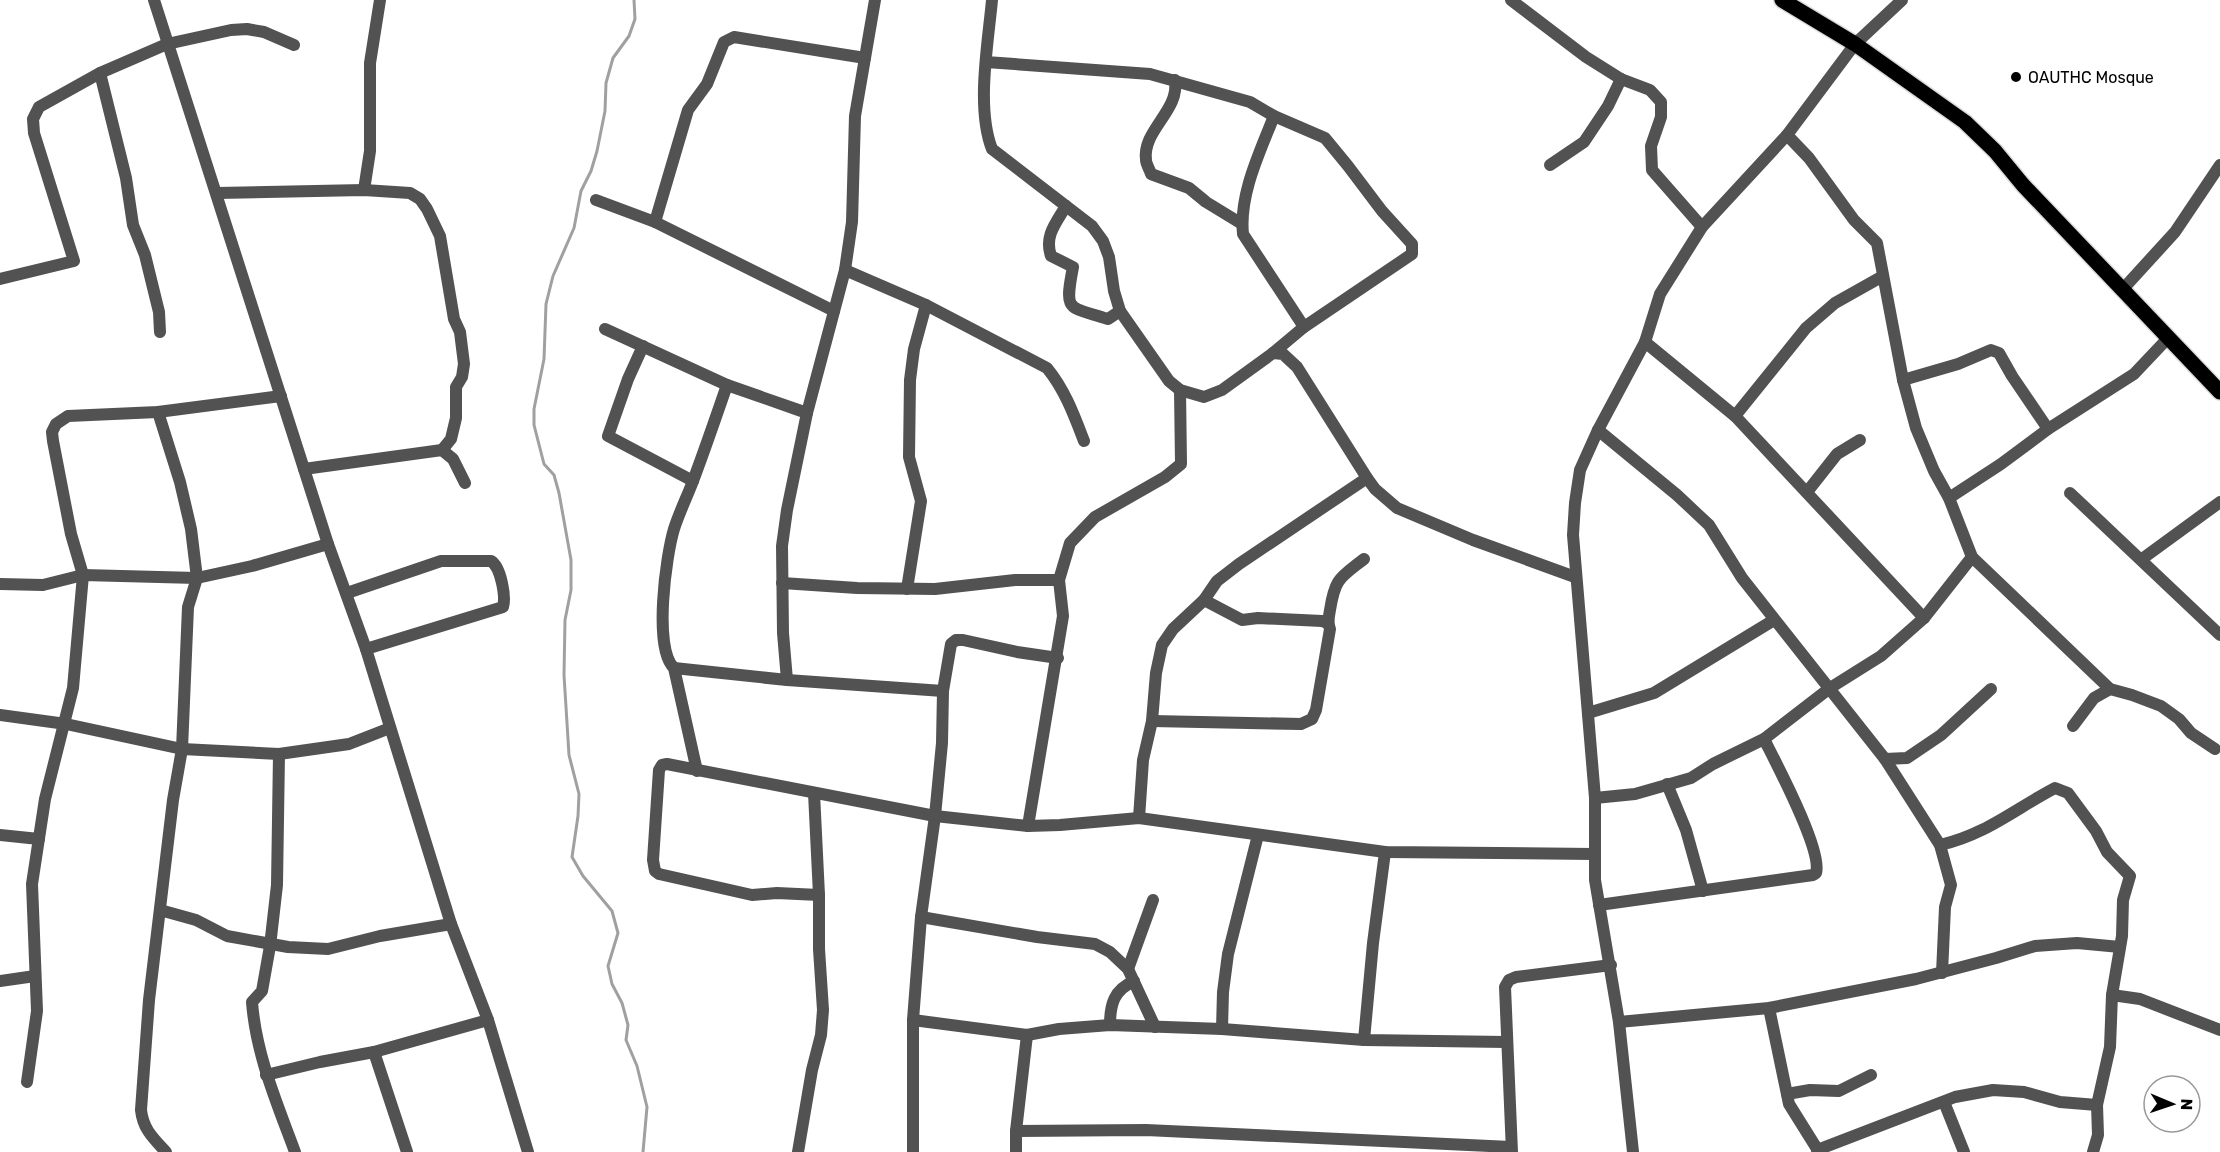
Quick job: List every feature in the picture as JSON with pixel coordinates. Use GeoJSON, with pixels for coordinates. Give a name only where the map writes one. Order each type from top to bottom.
{"type":"FeatureCollection","features":[{"type":"Feature","properties":{"kind":"main road"},"geometry":{"type":"LineString","coordinates":[[1782,0],[1855,44],[1965,122],[2220,392]]}},
{"type":"Feature","properties":{"kind":"street"},"geometry":{"type":"LineString","coordinates":[[154,0],[303,469],[366,649],[451,924],[488,1020],[528,1152]]}},
{"type":"Feature","properties":{"kind":"street"},"geometry":{"type":"LineString","coordinates":[[364,190],[370,152],[370,63],[380,0]]}},
{"type":"Feature","properties":{"kind":"street"},"geometry":{"type":"LineString","coordinates":[[787,680],[783,633],[782,546],[807,413],[845,270],[852,222],[855,116],[875,0]]}},
{"type":"Feature","properties":{"kind":"street"},"geometry":{"type":"LineString","coordinates":[[986,62],[1150,74],[1250,102],[1274,116],[1325,138],[1382,211],[1412,244],[1412,254],[1304,327],[1222,390],[1204,397],[1180,390],[1169,381],[1120,311],[1114,291],[1109,257],[1103,241],[1092,226],[992,149],[987,136],[985,116],[986,62],[992,0]]}},
{"type":"Feature","properties":{"kind":"street"},"geometry":{"type":"LineString","coordinates":[[1511,0],[1586,57],[1621,79],[1650,90],[1661,102],[1661,117],[1651,146],[1652,170],[1702,227]]}},
{"type":"Feature","properties":{"kind":"street"},"geometry":{"type":"LineString","coordinates":[[1633,1152],[1619,1022],[1599,905],[1594,855],[1595,798],[1573,535],[1580,470],[1598,430],[1645,342],[1660,294],[1702,227],[1787,135],[1855,44],[1902,0]]}},
{"type":"Feature","properties":{"kind":"street"},"geometry":{"type":"LineString","coordinates":[[0,279],[74,261],[34,133],[33,119],[39,107],[100,72],[167,44],[231,30],[247,30],[264,32],[294,45]]}},
{"type":"Feature","properties":{"kind":"street"},"geometry":{"type":"LineString","coordinates":[[655,222],[688,110],[707,84],[724,42],[734,37],[865,58]]}},
{"type":"Feature","properties":{"kind":"street"},"geometry":{"type":"LineString","coordinates":[[100,72],[126,178],[133,225],[145,255],[159,312],[160,333]]}},
{"type":"Feature","properties":{"kind":"street"},"geometry":{"type":"LineString","coordinates":[[1551,165],[1584,142],[1608,106],[1621,79]]}},
{"type":"Feature","properties":{"kind":"street"},"geometry":{"type":"LineString","coordinates":[[1175,80],[1177,93],[1168,111],[1157,124],[1149,144],[1146,159],[1151,174],[1189,188],[1206,202],[1242,224]]}},
{"type":"Feature","properties":{"kind":"street"},"geometry":{"type":"LineString","coordinates":[[1274,116],[1247,191],[1242,224],[1243,234],[1304,327]]}},
{"type":"Feature","properties":{"kind":"street"},"geometry":{"type":"LineString","coordinates":[[1787,135],[1809,158],[1854,220],[1877,243],[1903,380],[1916,428],[1972,557],[2110,689],[2161,706],[2179,719],[2192,733],[2215,749]]}},
{"type":"Feature","properties":{"kind":"street"},"geometry":{"type":"LineString","coordinates":[[2123,289],[2175,232],[2220,165]]}},
{"type":"Feature","properties":{"kind":"street"},"geometry":{"type":"LineString","coordinates":[[217,193],[364,190],[410,193],[420,199],[427,209],[440,236],[454,319],[460,332],[464,364],[462,376],[456,387],[456,418],[451,439],[442,450],[303,469]]}},
{"type":"Feature","properties":{"kind":"street"},"geometry":{"type":"LineString","coordinates":[[596,200],[655,222],[834,311]]}},
{"type":"Feature","properties":{"kind":"street"},"geometry":{"type":"LineString","coordinates":[[1066,206],[1050,233],[1047,245],[1051,256],[1073,267],[1069,302],[1072,308],[1108,319],[1120,311]]}},
{"type":"Feature","properties":{"kind":"street"},"geometry":{"type":"LineString","coordinates":[[845,270],[926,305],[1047,368],[1059,382],[1084,441]]}},
{"type":"Feature","properties":{"kind":"street"},"geometry":{"type":"LineString","coordinates":[[1735,416],[1806,328],[1836,303],[1883,276]]}},
{"type":"Feature","properties":{"kind":"street"},"geometry":{"type":"LineString","coordinates":[[907,589],[921,501],[909,457],[910,380],[914,349],[926,305]]}},
{"type":"Feature","properties":{"kind":"street"},"geometry":{"type":"LineString","coordinates":[[605,329],[727,385],[807,413]]}},
{"type":"Feature","properties":{"kind":"street"},"geometry":{"type":"LineString","coordinates":[[1948,498],[2134,374],[2169,337]]}},
{"type":"Feature","properties":{"kind":"street"},"geometry":{"type":"LineString","coordinates":[[1645,342],[1735,416],[1924,618]]}},
{"type":"Feature","properties":{"kind":"street"},"geometry":{"type":"LineString","coordinates":[[643,346],[628,379],[608,436],[693,481]]}},
{"type":"Feature","properties":{"kind":"street"},"geometry":{"type":"LineString","coordinates":[[1903,380],[1958,364],[1991,350],[1999,353],[2049,429]]}},
{"type":"Feature","properties":{"kind":"street"},"geometry":{"type":"LineString","coordinates":[[1273,353],[1284,354],[1298,366],[1367,478],[1375,489],[1396,508],[1473,540],[1575,577]]}},
{"type":"Feature","properties":{"kind":"street"},"geometry":{"type":"LineString","coordinates":[[727,385],[674,530],[665,580],[663,625],[668,663],[674,668],[787,680],[944,691]]}},
{"type":"Feature","properties":{"kind":"street"},"geometry":{"type":"LineString","coordinates":[[1028,826],[1058,657],[1063,616],[1059,580],[1071,543],[1095,518],[1165,477],[1181,464],[1180,390]]}},
{"type":"Feature","properties":{"kind":"street"},"geometry":{"type":"LineString","coordinates":[[27,1082],[37,1011],[32,884],[45,799],[74,688],[83,575],[71,534],[54,454],[52,432],[56,424],[68,416],[158,412],[281,396]]}},
{"type":"Feature","properties":{"kind":"street"},"geometry":{"type":"LineString","coordinates":[[158,412],[180,482],[191,530],[197,578],[188,607],[182,749],[173,800],[149,1000],[141,1110],[142,1121],[147,1131],[166,1152]]}},
{"type":"Feature","properties":{"kind":"street"},"geometry":{"type":"LineString","coordinates":[[1598,430],[1677,495],[1709,525],[1742,578],[1885,759],[1940,845],[1951,885],[1945,907],[1942,973]]}},
{"type":"Feature","properties":{"kind":"street"},"geometry":{"type":"LineString","coordinates":[[1806,492],[1837,454],[1860,440]]}},
{"type":"Feature","properties":{"kind":"street"},"geometry":{"type":"LineString","coordinates":[[442,450],[453,459],[465,483]]}},
{"type":"Feature","properties":{"kind":"street"},"geometry":{"type":"LineString","coordinates":[[1139,818],[1143,760],[1152,721],[1156,673],[1162,645],[1173,629],[1204,600],[1217,581],[1367,478]]}},
{"type":"Feature","properties":{"kind":"street"},"geometry":{"type":"LineString","coordinates":[[2070,493],[2220,635]]}},
{"type":"Feature","properties":{"kind":"street"},"geometry":{"type":"LineString","coordinates":[[2142,559],[2220,502]]}},
{"type":"Feature","properties":{"kind":"street"},"geometry":{"type":"LineString","coordinates":[[0,584],[43,585],[83,575],[197,578],[252,566],[328,544]]}},
{"type":"Feature","properties":{"kind":"street"},"geometry":{"type":"LineString","coordinates":[[1595,798],[1635,794],[1691,778],[1713,764],[1764,739],[1830,688],[1881,656],[1924,618],[1972,557]]}},
{"type":"Feature","properties":{"kind":"street"},"geometry":{"type":"LineString","coordinates":[[1152,721],[1302,724],[1312,719],[1316,710],[1330,629],[1328,623],[1333,588],[1338,580],[1364,559]]}},
{"type":"Feature","properties":{"kind":"street"},"geometry":{"type":"LineString","coordinates":[[347,593],[441,561],[491,561],[497,566],[504,600],[503,607],[366,649]]}},
{"type":"Feature","properties":{"kind":"street"},"geometry":{"type":"LineString","coordinates":[[782,583],[857,588],[935,589],[1015,580],[1059,580]]}},
{"type":"Feature","properties":{"kind":"street"},"geometry":{"type":"LineString","coordinates":[[1204,600],[1242,620],[1258,618],[1328,623]]}},
{"type":"Feature","properties":{"kind":"street"},"geometry":{"type":"LineString","coordinates":[[1588,713],[1654,693],[1774,620]]}},
{"type":"Feature","properties":{"kind":"street"},"geometry":{"type":"LineString","coordinates":[[913,1152],[913,1020],[921,917],[935,816],[944,691],[951,644],[956,640],[963,640],[1017,652],[1058,657]]}},
{"type":"Feature","properties":{"kind":"street"},"geometry":{"type":"LineString","coordinates":[[674,668],[697,771]]}},
{"type":"Feature","properties":{"kind":"street"},"geometry":{"type":"LineString","coordinates":[[1885,759],[1907,758],[1941,735],[1991,689]]}},
{"type":"Feature","properties":{"kind":"street"},"geometry":{"type":"LineString","coordinates":[[2073,726],[2094,698],[2110,689]]}},
{"type":"Feature","properties":{"kind":"street"},"geometry":{"type":"LineString","coordinates":[[0,715],[66,724],[182,749],[279,754],[349,744],[390,728]]}},
{"type":"Feature","properties":{"kind":"street"},"geometry":{"type":"LineString","coordinates":[[1599,905],[1816,873],[1817,862],[1801,812],[1764,739]]}},
{"type":"Feature","properties":{"kind":"street"},"geometry":{"type":"LineString","coordinates":[[279,754],[277,885],[262,991],[252,1002],[254,1024],[266,1075],[295,1152]]}},
{"type":"Feature","properties":{"kind":"street"},"geometry":{"type":"LineString","coordinates":[[819,895],[777,893],[753,895],[659,874],[655,870],[653,860],[659,770],[662,765],[667,764],[935,816],[1028,826],[1139,818],[1385,852],[1594,855]]}},
{"type":"Feature","properties":{"kind":"street"},"geometry":{"type":"LineString","coordinates":[[1667,784],[1686,830],[1703,891]]}},
{"type":"Feature","properties":{"kind":"street"},"geometry":{"type":"LineString","coordinates":[[1940,845],[1975,834],[2001,822],[2055,788],[2067,792],[2096,831],[2107,852],[2130,876],[2123,900],[2122,936],[2112,995],[2110,1047],[2097,1105],[2098,1135],[2093,1152]]}},
{"type":"Feature","properties":{"kind":"street"},"geometry":{"type":"LineString","coordinates":[[798,1152],[812,1070],[821,1035],[823,1010],[814,793]]}},
{"type":"Feature","properties":{"kind":"street"},"geometry":{"type":"LineString","coordinates":[[0,835],[39,838]]}},
{"type":"Feature","properties":{"kind":"street"},"geometry":{"type":"LineString","coordinates":[[1222,1029],[1223,992],[1228,954],[1258,835]]}},
{"type":"Feature","properties":{"kind":"street"},"geometry":{"type":"LineString","coordinates":[[1364,1040],[1372,943],[1385,852]]}},
{"type":"Feature","properties":{"kind":"street"},"geometry":{"type":"LineString","coordinates":[[1128,969],[1153,900]]}},
{"type":"Feature","properties":{"kind":"street"},"geometry":{"type":"LineString","coordinates":[[160,910],[195,920],[227,936],[270,946],[328,949],[380,936],[451,924]]}},
{"type":"Feature","properties":{"kind":"street"},"geometry":{"type":"LineString","coordinates":[[921,917],[1037,937],[1095,944],[1110,952],[1128,969],[1155,1027]]}},
{"type":"Feature","properties":{"kind":"street"},"geometry":{"type":"LineString","coordinates":[[1619,1022],[1769,1008],[1942,973],[2034,946],[2077,943],[2120,947]]}},
{"type":"Feature","properties":{"kind":"street"},"geometry":{"type":"LineString","coordinates":[[1016,1131],[1146,1130],[1511,1149],[1505,987],[1516,977],[1611,965]]}},
{"type":"Feature","properties":{"kind":"street"},"geometry":{"type":"LineString","coordinates":[[0,981],[34,976]]}},
{"type":"Feature","properties":{"kind":"street"},"geometry":{"type":"LineString","coordinates":[[1110,1025],[1110,1009],[1114,995],[1123,986],[1134,981]]}},
{"type":"Feature","properties":{"kind":"street"},"geometry":{"type":"LineString","coordinates":[[2112,995],[2140,999],[2220,1030]]}},
{"type":"Feature","properties":{"kind":"street"},"geometry":{"type":"LineString","coordinates":[[1769,1008],[1789,1104],[1818,1151],[1955,1097],[1993,1090],[2024,1092],[2060,1102],[2097,1105]]}},
{"type":"Feature","properties":{"kind":"street"},"geometry":{"type":"LineString","coordinates":[[266,1075],[374,1052],[488,1020]]}},
{"type":"Feature","properties":{"kind":"street"},"geometry":{"type":"LineString","coordinates":[[913,1020],[1027,1035],[1059,1029],[1110,1025],[1222,1029],[1364,1040],[1506,1042]]}},
{"type":"Feature","properties":{"kind":"street"},"geometry":{"type":"LineString","coordinates":[[1016,1152],[1016,1131],[1027,1035]]}},
{"type":"Feature","properties":{"kind":"street"},"geometry":{"type":"LineString","coordinates":[[374,1052],[407,1152]]}},
{"type":"Feature","properties":{"kind":"street"},"geometry":{"type":"LineString","coordinates":[[1787,1094],[1810,1090],[1839,1091],[1871,1075]]}},
{"type":"Feature","properties":{"kind":"street"},"geometry":{"type":"LineString","coordinates":[[1944,1102],[1964,1152]]}},
{"type":"Feature","properties":{"kind":"waterway"},"geometry":{"type":"LineString","coordinates":[[634,0],[635,19],[629,36],[613,58],[606,83],[605,111],[597,151],[591,171],[581,191],[574,228],[553,276],[546,304],[544,359],[534,409],[534,425],[544,464],[554,475],[559,493],[571,560],[571,590],[565,620],[564,675],[569,755],[579,794],[572,857],[583,876],[612,911],[618,933],[608,966],[612,984],[622,1003],[628,1025],[626,1040],[637,1066],[647,1107],[643,1152]]}},
{"type":"Feature","properties":{"kind":"place","name":"OAUTHC Mosque"},"geometry":{"type":"Point","coordinates":[2016,77]}}]}
